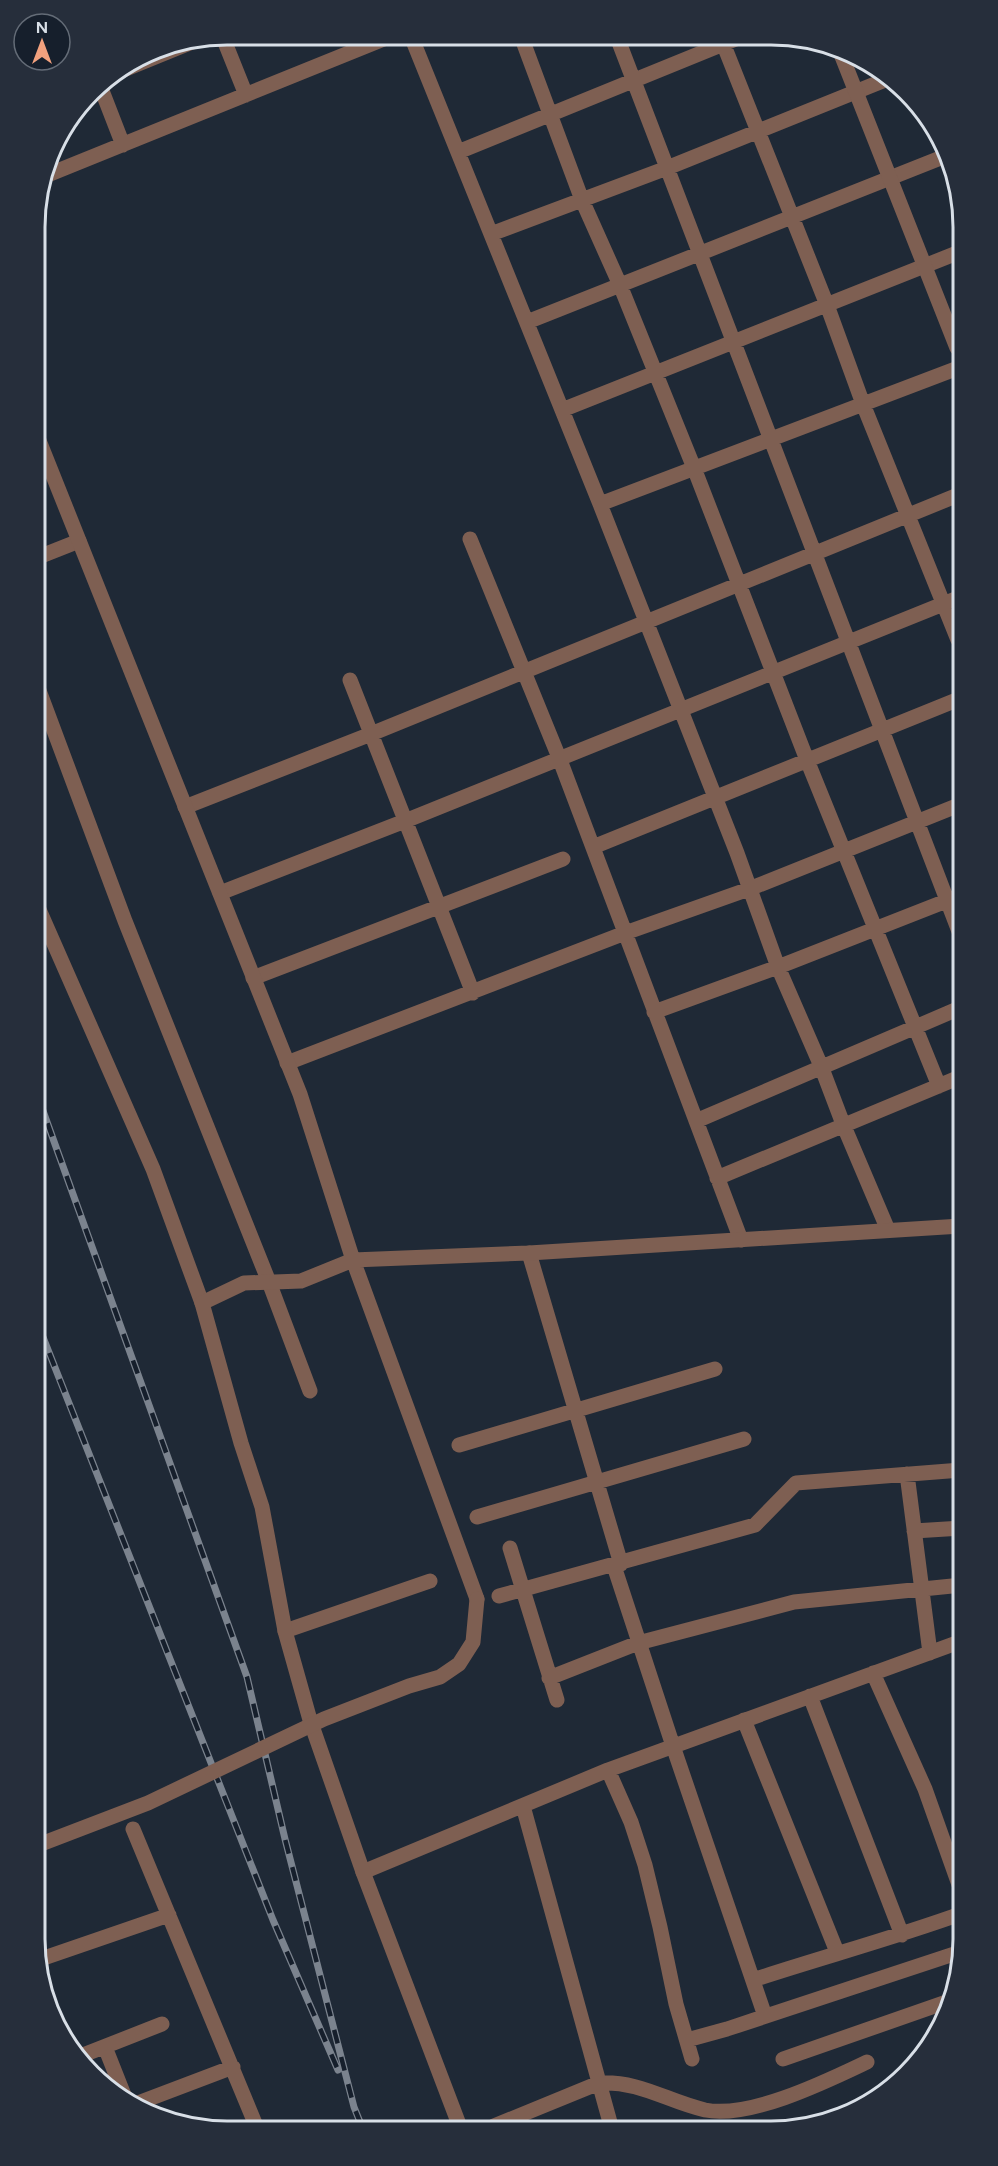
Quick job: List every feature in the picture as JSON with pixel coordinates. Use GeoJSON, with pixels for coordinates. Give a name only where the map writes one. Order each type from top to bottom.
{"type":"FeatureCollection","features":[{"type":"Feature","properties":{"kind":"street"},"geometry":{"type":"LineString","coordinates":[[226,45],[246,95]]}},
{"type":"Feature","properties":{"kind":"street"},"geometry":{"type":"LineString","coordinates":[[54,172],[369,45]]}},
{"type":"Feature","properties":{"kind":"street"},"geometry":{"type":"LineString","coordinates":[[415,45],[600,504],[715,797],[778,967],[888,1230]]}},
{"type":"Feature","properties":{"kind":"street"},"geometry":{"type":"LineString","coordinates":[[524,45],[582,200],[620,285],[694,468],[807,760],[939,1086]]}},
{"type":"Feature","properties":{"kind":"street"},"geometry":{"type":"LineString","coordinates":[[620,45],[917,822],[953,899],[778,967],[654,1011]]}},
{"type":"Feature","properties":{"kind":"street"},"geometry":{"type":"LineString","coordinates":[[458,152],[715,45]]}},
{"type":"Feature","properties":{"kind":"street"},"geometry":{"type":"LineString","coordinates":[[220,893],[405,822],[952,601],[908,515],[863,404],[827,305],[758,132],[729,45]]}},
{"type":"Feature","properties":{"kind":"street"},"geometry":{"type":"LineString","coordinates":[[844,61],[953,338]]}},
{"type":"Feature","properties":{"kind":"street"},"geometry":{"type":"LineString","coordinates":[[491,234],[667,168],[880,82]]}},
{"type":"Feature","properties":{"kind":"street"},"geometry":{"type":"LineString","coordinates":[[103,93],[123,144]]}},
{"type":"Feature","properties":{"kind":"street"},"geometry":{"type":"LineString","coordinates":[[527,322],[939,158]]}},
{"type":"Feature","properties":{"kind":"street"},"geometry":{"type":"LineString","coordinates":[[562,410],[953,255]]}},
{"type":"Feature","properties":{"kind":"street"},"geometry":{"type":"LineString","coordinates":[[600,504],[953,370]]}},
{"type":"Feature","properties":{"kind":"street"},"geometry":{"type":"LineString","coordinates":[[45,456],[300,1094],[353,1260],[477,1599],[472,1642],[459,1664],[440,1677],[409,1686],[324,1719],[148,1803],[45,1842]]}},
{"type":"Feature","properties":{"kind":"street"},"geometry":{"type":"LineString","coordinates":[[185,807],[371,734],[953,497]]}},
{"type":"Feature","properties":{"kind":"street"},"geometry":{"type":"LineString","coordinates":[[470,540],[560,760],[741,1240]]}},
{"type":"Feature","properties":{"kind":"street"},"geometry":{"type":"LineString","coordinates":[[45,554],[79,541]]}},
{"type":"Feature","properties":{"kind":"street"},"geometry":{"type":"LineString","coordinates":[[350,681],[472,993]]}},
{"type":"Feature","properties":{"kind":"street"},"geometry":{"type":"LineString","coordinates":[[592,847],[953,701]]}},
{"type":"Feature","properties":{"kind":"street"},"geometry":{"type":"LineString","coordinates":[[45,706],[125,921],[310,1391]]}},
{"type":"Feature","properties":{"kind":"street"},"geometry":{"type":"LineString","coordinates":[[287,1063],[625,933],[749,889],[953,808]]}},
{"type":"Feature","properties":{"kind":"street"},"geometry":{"type":"LineString","coordinates":[[253,978],[562,859]]}},
{"type":"Feature","properties":{"kind":"street"},"geometry":{"type":"LineString","coordinates":[[45,923],[153,1169],[202,1303],[241,1443],[262,1507],[285,1631],[310,1720],[363,1872],[458,2121]]}},
{"type":"Feature","properties":{"kind":"street"},"geometry":{"type":"LineString","coordinates":[[696,1121],[953,1011]]}},
{"type":"Feature","properties":{"kind":"street"},"geometry":{"type":"LineString","coordinates":[[717,1178],[953,1080]]}},
{"type":"Feature","properties":{"kind":"street"},"geometry":{"type":"LineString","coordinates":[[202,1303],[244,1283],[301,1281],[353,1260],[529,1253],[953,1226]]}},
{"type":"Feature","properties":{"kind":"street"},"geometry":{"type":"LineString","coordinates":[[529,1253],[597,1483],[638,1643],[765,2016]]}},
{"type":"Feature","properties":{"kind":"street"},"geometry":{"type":"LineString","coordinates":[[459,1445],[715,1369]]}},
{"type":"Feature","properties":{"kind":"street"},"geometry":{"type":"LineString","coordinates":[[477,1517],[744,1439]]}},
{"type":"Feature","properties":{"kind":"street"},"geometry":{"type":"LineString","coordinates":[[499,1596],[755,1525],[796,1483],[953,1471]]}},
{"type":"Feature","properties":{"kind":"street"},"geometry":{"type":"LineString","coordinates":[[907,1474],[930,1653]]}},
{"type":"Feature","properties":{"kind":"street"},"geometry":{"type":"LineString","coordinates":[[914,1532],[953,1529]]}},
{"type":"Feature","properties":{"kind":"street"},"geometry":{"type":"LineString","coordinates":[[510,1548],[557,1700]]}},
{"type":"Feature","properties":{"kind":"street"},"geometry":{"type":"LineString","coordinates":[[285,1631],[430,1581]]}},
{"type":"Feature","properties":{"kind":"street"},"geometry":{"type":"LineString","coordinates":[[549,1678],[638,1643],[794,1602],[953,1586]]}},
{"type":"Feature","properties":{"kind":"street"},"geometry":{"type":"LineString","coordinates":[[363,1872],[608,1770],[953,1644]]}},
{"type":"Feature","properties":{"kind":"street"},"geometry":{"type":"LineString","coordinates":[[873,1673],[953,1853]]}},
{"type":"Feature","properties":{"kind":"street"},"geometry":{"type":"LineString","coordinates":[[810,1696],[902,1935]]}},
{"type":"Feature","properties":{"kind":"street"},"geometry":{"type":"LineString","coordinates":[[744,1720],[837,1952]]}},
{"type":"Feature","properties":{"kind":"street"},"geometry":{"type":"LineString","coordinates":[[608,1770],[631,1822],[645,1865],[676,2004],[692,2059]]}},
{"type":"Feature","properties":{"kind":"street"},"geometry":{"type":"LineString","coordinates":[[523,1806],[609,2121]]}},
{"type":"Feature","properties":{"kind":"street"},"geometry":{"type":"LineString","coordinates":[[133,1830],[254,2121]]}},
{"type":"Feature","properties":{"kind":"street"},"geometry":{"type":"LineString","coordinates":[[47,1957],[169,1915]]}},
{"type":"Feature","properties":{"kind":"street"},"geometry":{"type":"LineString","coordinates":[[753,1980],[837,1952],[902,1935],[953,1917]]}},
{"type":"Feature","properties":{"kind":"street"},"geometry":{"type":"LineString","coordinates":[[687,2040],[953,1954]]}},
{"type":"Feature","properties":{"kind":"street"},"geometry":{"type":"LineString","coordinates":[[783,2059],[941,2004]]}},
{"type":"Feature","properties":{"kind":"street"},"geometry":{"type":"LineString","coordinates":[[86,2054],[162,2024]]}},
{"type":"Feature","properties":{"kind":"street"},"geometry":{"type":"LineString","coordinates":[[105,2047],[120,2086]]}},
{"type":"Feature","properties":{"kind":"street"},"geometry":{"type":"LineString","coordinates":[[506,2121],[599,2084],[614,2083],[635,2085],[709,2111],[754,2107],[867,2062]]}},
{"type":"Feature","properties":{"kind":"street"},"geometry":{"type":"LineString","coordinates":[[144,2101],[233,2067]]}},
{"type":"Feature","properties":{"kind":"railway"},"geometry":{"type":"LineString","coordinates":[[45,1116],[247,1677],[285,1839],[354,2107],[360,2121]]}},
{"type":"Feature","properties":{"kind":"railway"},"geometry":{"type":"LineString","coordinates":[[45,1342],[273,1920],[338,2070]]}}]}
